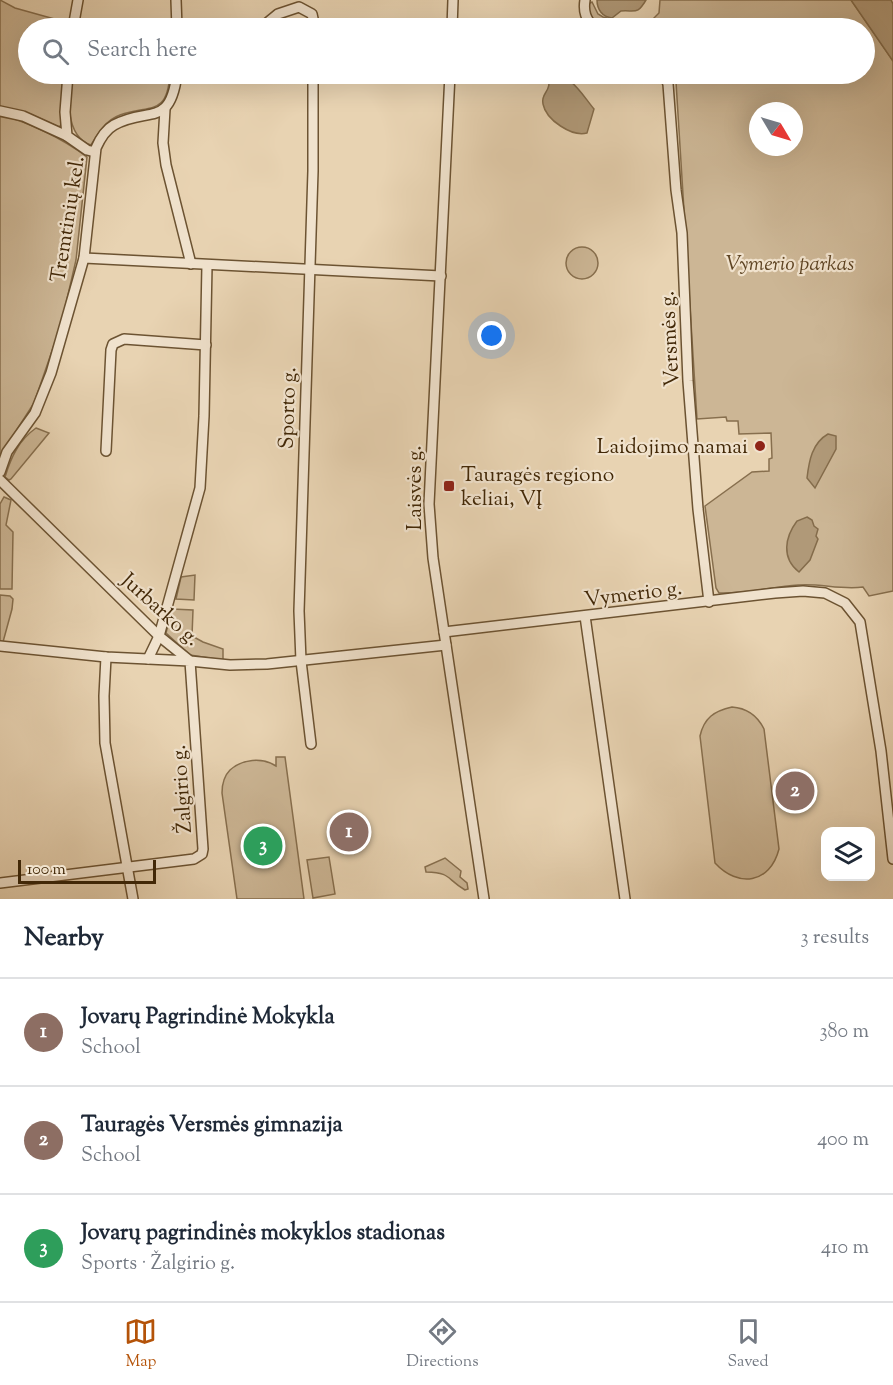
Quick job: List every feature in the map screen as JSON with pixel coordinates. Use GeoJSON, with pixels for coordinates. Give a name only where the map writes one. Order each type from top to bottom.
{"type":"FeatureCollection","features":[{"type":"Feature","properties":{"kind":"street"},"geometry":{"type":"LineString","coordinates":[[75,18],[78,0]]}},
{"type":"Feature","properties":{"kind":"street"},"geometry":{"type":"LineString","coordinates":[[176,0],[177,18]]}},
{"type":"Feature","properties":{"kind":"street"},"geometry":{"type":"LineString","coordinates":[[452,18],[453,0]]}},
{"type":"Feature","properties":{"kind":"street"},"geometry":{"type":"LineString","coordinates":[[585,0],[586,18]]}},
{"type":"Feature","properties":{"kind":"street"},"geometry":{"type":"LineString","coordinates":[[272,18],[289,9],[299,7],[307,10],[313,18]]}},
{"type":"Feature","properties":{"kind":"street"},"geometry":{"type":"LineString","coordinates":[[67,84],[65,112],[67,136]]}},
{"type":"Feature","properties":{"kind":"street"},"geometry":{"type":"LineString","coordinates":[[175,84],[173,94],[165,109],[163,143],[166,165],[191,264]]}},
{"type":"Feature","properties":{"kind":"street","name":"Sporto g."},"geometry":{"type":"LineString","coordinates":[[311,744],[301,661],[299,611],[313,171],[313,84]]}},
{"type":"Feature","properties":{"kind":"street","name":"Laisvės g."},"geometry":{"type":"LineString","coordinates":[[450,84],[429,504],[433,558],[484,898]]}},
{"type":"Feature","properties":{"kind":"street","name":"Versmės g."},"geometry":{"type":"LineString","coordinates":[[668,84],[681,233],[688,381],[698,509],[709,602]]}},
{"type":"Feature","properties":{"kind":"street","name":"Tremtinių kel."},"geometry":{"type":"LineString","coordinates":[[0,472],[7,452],[35,413],[43,396],[84,258],[95,152],[101,137],[115,124],[152,115],[165,109]]}},
{"type":"Feature","properties":{"kind":"street"},"geometry":{"type":"LineString","coordinates":[[0,111],[23,116],[95,152]]}},
{"type":"Feature","properties":{"kind":"street"},"geometry":{"type":"LineString","coordinates":[[84,258],[441,276]]}},
{"type":"Feature","properties":{"kind":"street"},"geometry":{"type":"LineString","coordinates":[[148,659],[159,636],[200,488],[207,265]]}},
{"type":"Feature","properties":{"kind":"street"},"geometry":{"type":"LineString","coordinates":[[106,451],[113,344],[124,339],[206,345]]}},
{"type":"Feature","properties":{"kind":"street","name":"Jurbarko g."},"geometry":{"type":"LineString","coordinates":[[0,480],[159,636],[190,661],[230,665],[301,661],[446,645]]}},
{"type":"Feature","properties":{"kind":"street","name":"Vymerio g."},"geometry":{"type":"LineString","coordinates":[[444,632],[788,592],[825,593],[846,603],[863,630],[881,751],[893,859]]}},
{"type":"Feature","properties":{"kind":"street"},"geometry":{"type":"LineString","coordinates":[[585,616],[625,899]]}},
{"type":"Feature","properties":{"kind":"street"},"geometry":{"type":"LineString","coordinates":[[0,646],[106,657],[190,661]]}},
{"type":"Feature","properties":{"kind":"street"},"geometry":{"type":"LineString","coordinates":[[106,657],[105,743],[133,899]]}},
{"type":"Feature","properties":{"kind":"street","name":"Žalgirio g."},"geometry":{"type":"LineString","coordinates":[[0,883],[194,859],[201,854],[203,849],[190,661]]}},
{"type":"Feature","properties":{"kind":"street"},"geometry":{"type":"LineString","coordinates":[[474,899],[484,898]]}},
{"type":"Feature","properties":{"kind":"green space"},"geometry":{"type":"Polygon","coordinates":[[[0,0],[15,8],[51,18],[18,18],[18,84],[63,84],[61,125],[59,127],[30,114],[0,108],[0,0]]]}},
{"type":"Feature","properties":{"kind":"green space","name":"Vymerio parkas"},"geometry":{"type":"Polygon","coordinates":[[[660,0],[851,0],[863,18],[654,18],[659,13],[660,0]]]}},
{"type":"Feature","properties":{"kind":"green space","name":"Vymerio parkas"},"geometry":{"type":"Polygon","coordinates":[[[592,2],[598,14],[607,18],[593,18],[588,4],[592,2]]]}},
{"type":"Feature","properties":{"kind":"green space","name":"Vymerio parkas"},"geometry":{"type":"Polygon","coordinates":[[[875,35],[893,61],[893,591],[869,596],[863,587],[798,585],[719,593],[716,588],[705,506],[752,472],[769,471],[769,459],[772,458],[771,433],[739,434],[738,421],[727,421],[726,417],[697,419],[676,84],[875,84],[875,35]]]}},
{"type":"Feature","properties":{"kind":"green space"},"geometry":{"type":"Polygon","coordinates":[[[72,84],[169,84],[161,103],[148,109],[115,117],[103,127],[91,145],[83,140],[72,124],[70,93],[72,84]]]}},
{"type":"Feature","properties":{"kind":"green space"},"geometry":{"type":"Polygon","coordinates":[[[0,115],[45,132],[87,157],[76,260],[61,325],[34,403],[0,456],[0,115]]]}},
{"type":"Feature","properties":{"kind":"green space"},"geometry":{"type":"Polygon","coordinates":[[[582,247],[594,251],[598,263],[594,275],[582,279],[570,275],[566,263],[570,251],[582,247]]]}},
{"type":"Feature","properties":{"kind":"green space"},"geometry":{"type":"Polygon","coordinates":[[[36,428],[49,433],[9,480],[5,477],[13,456],[20,444],[36,428]]]}},
{"type":"Feature","properties":{"kind":"green space"},"geometry":{"type":"Polygon","coordinates":[[[4,497],[11,500],[6,525],[13,532],[12,589],[0,589],[0,504],[4,497]]]}},
{"type":"Feature","properties":{"kind":"green space"},"geometry":{"type":"Polygon","coordinates":[[[195,575],[194,600],[176,599],[181,577],[195,575]]]}},
{"type":"Feature","properties":{"kind":"green space"},"geometry":{"type":"Polygon","coordinates":[[[0,595],[10,596],[13,599],[3,642],[0,641],[0,595]]]}},
{"type":"Feature","properties":{"kind":"green space"},"geometry":{"type":"Polygon","coordinates":[[[172,609],[193,610],[192,636],[223,649],[223,660],[190,655],[166,633],[172,609]]]}},
{"type":"Feature","properties":{"kind":"green space"},"geometry":{"type":"Polygon","coordinates":[[[732,707],[751,713],[764,729],[779,849],[775,861],[761,875],[743,879],[724,871],[715,863],[700,736],[704,724],[711,716],[732,707]]]}},
{"type":"Feature","properties":{"kind":"green space"},"geometry":{"type":"Polygon","coordinates":[[[276,757],[285,757],[304,899],[237,899],[222,793],[224,781],[230,770],[240,763],[258,760],[276,766],[276,757]]]}},
{"type":"Feature","properties":{"kind":"green space"},"geometry":{"type":"Polygon","coordinates":[[[329,857],[335,894],[313,898],[307,860],[329,857]]]}},
{"type":"Feature","properties":{"kind":"green space"},"geometry":{"type":"Polygon","coordinates":[[[445,858],[461,871],[460,877],[467,883],[468,889],[465,890],[444,875],[426,872],[425,867],[445,858]]]}},
{"type":"Feature","properties":{"kind":"shaded area"},"geometry":{"type":"Polygon","coordinates":[[[597,0],[646,0],[638,10],[621,11],[612,18],[601,12],[597,0]]]}},
{"type":"Feature","properties":{"kind":"shaded area"},"geometry":{"type":"Polygon","coordinates":[[[851,0],[891,0],[893,4],[893,61],[875,35],[875,18],[863,18],[851,0]]]}},
{"type":"Feature","properties":{"kind":"shaded area"},"geometry":{"type":"Polygon","coordinates":[[[573,84],[579,90],[594,109],[587,133],[581,134],[567,130],[549,116],[543,104],[543,97],[549,85],[573,84]]]}},
{"type":"Feature","properties":{"kind":"shaded area"},"geometry":{"type":"Polygon","coordinates":[[[828,434],[836,436],[836,449],[815,488],[807,478],[810,459],[818,442],[828,434]]]}},
{"type":"Feature","properties":{"kind":"shaded area"},"geometry":{"type":"Polygon","coordinates":[[[807,517],[818,529],[816,536],[818,539],[810,560],[799,572],[789,560],[788,540],[797,521],[807,517]]]}},
{"type":"Feature","properties":{"kind":"place","name":"Laidojimo namai"},"geometry":{"type":"Point","coordinates":[760,446]}},
{"type":"Feature","properties":{"kind":"place","name":"Tauragės regiono keliai, VĮ"},"geometry":{"type":"Point","coordinates":[449,486]}},
{"type":"Feature","properties":{"kind":"place","name":"Tauragės Versmės gimnazija"},"geometry":{"type":"Point","coordinates":[795,791]}},
{"type":"Feature","properties":{"kind":"place","name":"Jovarų Pagrindinė Mokykla"},"geometry":{"type":"Point","coordinates":[349,832]}},
{"type":"Feature","properties":{"kind":"place","name":"Jovarų pagrindinės mokyklos stadionas"},"geometry":{"type":"Point","coordinates":[263,846]}}]}
